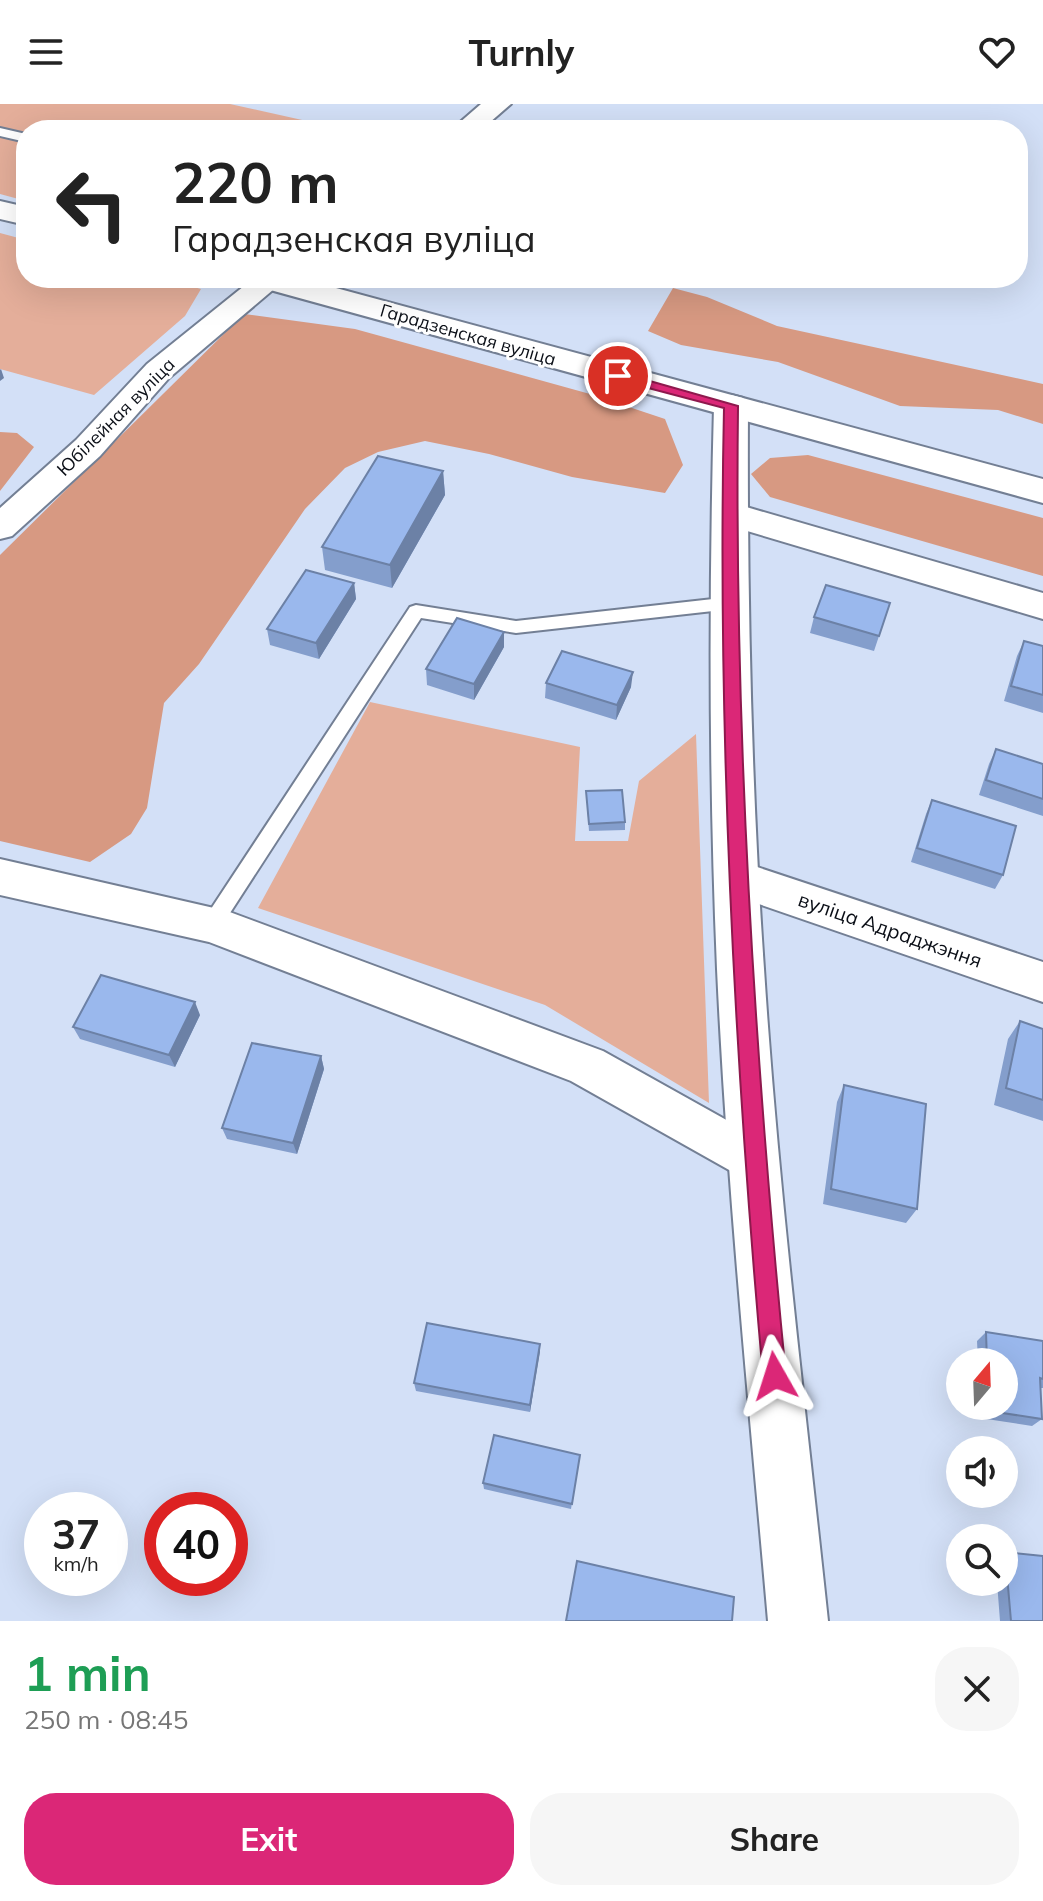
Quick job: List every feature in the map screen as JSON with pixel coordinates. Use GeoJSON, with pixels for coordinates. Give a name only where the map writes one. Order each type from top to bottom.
{"type":"FeatureCollection","features":[{"type":"Feature","properties":{"kind":"street"},"geometry":{"type":"LineString","coordinates":[[477,120],[498,104]]}},
{"type":"Feature","properties":{"kind":"street","name":"Юбілейная вуліца"},"geometry":{"type":"LineString","coordinates":[[0,527],[88,448],[158,371],[257,288]]}},
{"type":"Feature","properties":{"kind":"street","name":"Гарадзенская вуліца"},"geometry":{"type":"LineString","coordinates":[[301,288],[1043,491]]}},
{"type":"Feature","properties":{"kind":"street"},"geometry":{"type":"LineString","coordinates":[[731,406],[729,514],[736,878],[754,1161],[798,1621]]}},
{"type":"Feature","properties":{"kind":"street"},"geometry":{"type":"LineString","coordinates":[[729,514],[1043,606]]}},
{"type":"Feature","properties":{"kind":"street"},"geometry":{"type":"LineString","coordinates":[[0,877],[212,924],[587,1066],[754,1161]]}},
{"type":"Feature","properties":{"kind":"street","name":"вуліца Адраджэння"},"geometry":{"type":"LineString","coordinates":[[736,878],[1043,982]]}},
{"type":"Feature","properties":{"kind":"lane"},"geometry":{"type":"LineString","coordinates":[[212,924],[416,611],[516,627],[731,603]]}},
{"type":"Feature","properties":{"kind":"shaded area"},"geometry":{"type":"Polygon","coordinates":[[[0,104],[230,104],[302,120],[16,120],[16,198],[0,194],[0,104]]]}},
{"type":"Feature","properties":{"kind":"shaded area"},"geometry":{"type":"Polygon","coordinates":[[[0,233],[16,237],[16,288],[201,289],[185,316],[94,395],[0,369],[0,233]]]}},
{"type":"Feature","properties":{"kind":"shaded area"},"geometry":{"type":"Polygon","coordinates":[[[673,288],[707,297],[777,326],[1043,384],[1043,424],[998,410],[900,406],[778,362],[681,345],[648,331],[673,288]]]}},
{"type":"Feature","properties":{"kind":"shaded area"},"geometry":{"type":"Polygon","coordinates":[[[244,314],[355,329],[590,394],[665,419],[683,465],[665,493],[572,477],[489,454],[425,441],[378,452],[345,468],[305,509],[199,664],[164,703],[147,808],[131,834],[90,862],[0,841],[0,555],[244,314]]]}},
{"type":"Feature","properties":{"kind":"shaded area"},"geometry":{"type":"Polygon","coordinates":[[[0,432],[17,433],[34,447],[0,491],[0,432]]]}},
{"type":"Feature","properties":{"kind":"shaded area"},"geometry":{"type":"Polygon","coordinates":[[[808,455],[1043,518],[1043,576],[770,497],[751,474],[770,458],[808,455]]]}},
{"type":"Feature","properties":{"kind":"shaded area"},"geometry":{"type":"Polygon","coordinates":[[[370,702],[580,747],[575,841],[628,841],[639,781],[696,734],[709,1103],[545,1005],[258,908],[370,702]]]}},
{"type":"Feature","properties":{"kind":"building"},"geometry":{"type":"Polygon","coordinates":[[[378,456],[443,471],[390,565],[322,547],[378,456]]]}},
{"type":"Feature","properties":{"kind":"building"},"geometry":{"type":"Polygon","coordinates":[[[306,570],[354,583],[316,643],[267,629],[306,570]]]}},
{"type":"Feature","properties":{"kind":"building"},"geometry":{"type":"Polygon","coordinates":[[[826,585],[890,603],[879,636],[814,617],[826,585]]]}},
{"type":"Feature","properties":{"kind":"building"},"geometry":{"type":"Polygon","coordinates":[[[457,618],[504,632],[474,684],[426,669],[457,618]]]}},
{"type":"Feature","properties":{"kind":"building"},"geometry":{"type":"Polygon","coordinates":[[[1024,641],[1043,646],[1043,695],[1011,686],[1024,641]]]}},
{"type":"Feature","properties":{"kind":"building"},"geometry":{"type":"Polygon","coordinates":[[[562,651],[633,672],[617,705],[546,683],[562,651]]]}},
{"type":"Feature","properties":{"kind":"building"},"geometry":{"type":"Polygon","coordinates":[[[996,749],[1043,764],[1043,799],[986,780],[996,749]]]}},
{"type":"Feature","properties":{"kind":"building"},"geometry":{"type":"Polygon","coordinates":[[[622,790],[625,822],[589,824],[586,791],[622,790]]]}},
{"type":"Feature","properties":{"kind":"building"},"geometry":{"type":"Polygon","coordinates":[[[932,800],[1016,826],[1003,875],[917,848],[932,800]]]}},
{"type":"Feature","properties":{"kind":"building"},"geometry":{"type":"Polygon","coordinates":[[[101,975],[195,1002],[169,1055],[73,1027],[101,975]]]}},
{"type":"Feature","properties":{"kind":"building"},"geometry":{"type":"Polygon","coordinates":[[[1020,1021],[1043,1029],[1043,1100],[1006,1088],[1020,1021]]]}},
{"type":"Feature","properties":{"kind":"building"},"geometry":{"type":"Polygon","coordinates":[[[252,1043],[321,1056],[293,1143],[222,1128],[252,1043]]]}},
{"type":"Feature","properties":{"kind":"building"},"geometry":{"type":"Polygon","coordinates":[[[844,1085],[926,1104],[917,1209],[831,1189],[844,1085]]]}},
{"type":"Feature","properties":{"kind":"building"},"geometry":{"type":"Polygon","coordinates":[[[427,1323],[540,1344],[530,1405],[414,1383],[427,1323]]]}},
{"type":"Feature","properties":{"kind":"building"},"geometry":{"type":"Polygon","coordinates":[[[986,1332],[1043,1341],[1043,1379],[1040,1378],[1042,1419],[1018,1415],[1018,1348],[987,1348],[986,1332]]]}},
{"type":"Feature","properties":{"kind":"building"},"geometry":{"type":"Polygon","coordinates":[[[494,1435],[580,1455],[572,1504],[483,1483],[494,1435]]]}},
{"type":"Feature","properties":{"kind":"building"},"geometry":{"type":"Polygon","coordinates":[[[1018,1553],[1043,1556],[1043,1621],[1011,1621],[1009,1596],[1018,1596],[1018,1553]]]}},
{"type":"Feature","properties":{"kind":"building"},"geometry":{"type":"Polygon","coordinates":[[[577,1561],[734,1597],[732,1621],[566,1621],[577,1561]]]}},
{"type":"Feature","properties":{"kind":"route"},"geometry":{"type":"LineString","coordinates":[[618,376],[731,406],[729,514],[736,878],[754,1161],[775,1376]]}}]}
